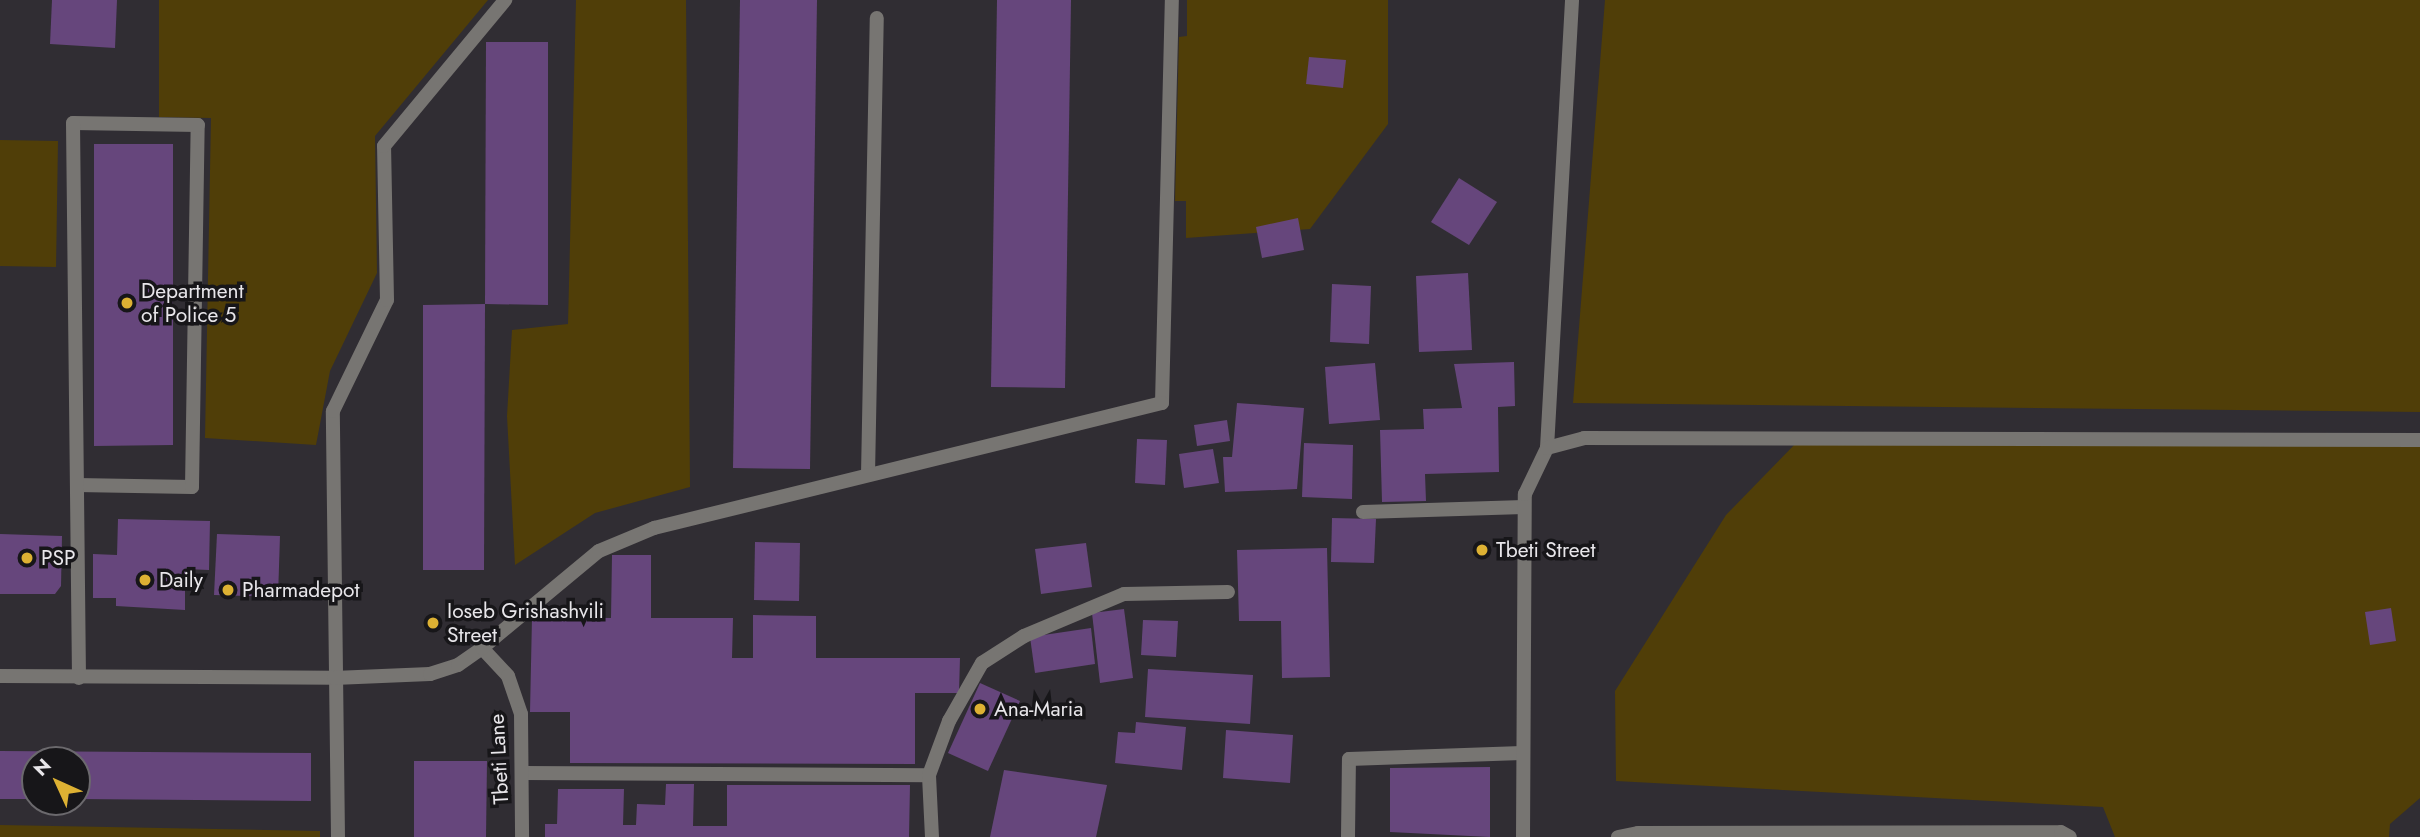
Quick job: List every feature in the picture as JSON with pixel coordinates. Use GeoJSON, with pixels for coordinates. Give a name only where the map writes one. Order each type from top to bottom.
{"type":"FeatureCollection","features":[{"type":"Feature","properties":{"kind":"street"},"geometry":{"type":"LineString","coordinates":[[338,837],[334,678],[333,411],[387,300],[384,146],[505,0]]}},
{"type":"Feature","properties":{"kind":"street"},"geometry":{"type":"LineString","coordinates":[[0,676],[334,678],[430,674],[458,665],[482,648],[599,551],[654,527],[1162,403],[1172,0]]}},
{"type":"Feature","properties":{"kind":"street"},"geometry":{"type":"LineString","coordinates":[[1523,837],[1524,507],[1525,494],[1547,448],[1572,0]]}},
{"type":"Feature","properties":{"kind":"street"},"geometry":{"type":"LineString","coordinates":[[868,475],[877,18]]}},
{"type":"Feature","properties":{"kind":"street"},"geometry":{"type":"LineString","coordinates":[[77,485],[192,487],[198,125],[73,123],[79,678]]}},
{"type":"Feature","properties":{"kind":"street"},"geometry":{"type":"LineString","coordinates":[[1547,448],[1584,438],[2420,440]]}},
{"type":"Feature","properties":{"kind":"street"},"geometry":{"type":"LineString","coordinates":[[1363,512],[1524,507]]}},
{"type":"Feature","properties":{"kind":"street"},"geometry":{"type":"LineString","coordinates":[[932,837],[929,775],[949,721],[982,663],[1024,636],[1124,594],[1228,592]]}},
{"type":"Feature","properties":{"kind":"street","name":"Tbeti Lane"},"geometry":{"type":"LineString","coordinates":[[482,648],[508,676],[521,714],[522,837]]}},
{"type":"Feature","properties":{"kind":"street"},"geometry":{"type":"LineString","coordinates":[[1348,837],[1349,759],[1522,753]]}},
{"type":"Feature","properties":{"kind":"street"},"geometry":{"type":"LineString","coordinates":[[523,774],[929,775]]}},
{"type":"Feature","properties":{"kind":"street"},"geometry":{"type":"LineString","coordinates":[[1618,837],[2062,832],[2070,837]]}},
{"type":"Feature","properties":{"kind":"shaded area"},"geometry":{"type":"Polygon","coordinates":[[[159,0],[488,0],[375,136],[377,273],[330,371],[316,445],[205,438],[211,118],[159,117],[159,0]]]}},
{"type":"Feature","properties":{"kind":"shaded area"},"geometry":{"type":"Polygon","coordinates":[[[576,0],[686,0],[690,487],[595,513],[515,565],[507,416],[512,330],[568,324],[576,0]]]}},
{"type":"Feature","properties":{"kind":"shaded area"},"geometry":{"type":"Polygon","coordinates":[[[1187,0],[1388,0],[1388,124],[1310,229],[1186,238],[1186,201],[1175,201],[1179,37],[1187,36],[1187,0]]]}},
{"type":"Feature","properties":{"kind":"shaded area"},"geometry":{"type":"Polygon","coordinates":[[[1605,0],[2420,0],[2420,412],[1573,403],[1605,0]]]}},
{"type":"Feature","properties":{"kind":"shaded area"},"geometry":{"type":"Polygon","coordinates":[[[0,140],[58,141],[56,267],[0,266],[0,140]]]}},
{"type":"Feature","properties":{"kind":"shaded area"},"geometry":{"type":"Polygon","coordinates":[[[1800,439],[2420,440],[2420,798],[2390,824],[2389,837],[2115,837],[2103,807],[1616,781],[1615,691],[1726,515],[1800,439]]]}},
{"type":"Feature","properties":{"kind":"shaded area"},"geometry":{"type":"Polygon","coordinates":[[[0,825],[320,831],[320,837],[0,837],[0,825]]]}},
{"type":"Feature","properties":{"kind":"building"},"geometry":{"type":"Polygon","coordinates":[[[52,0],[117,0],[115,48],[50,44],[52,0]]]}},
{"type":"Feature","properties":{"kind":"building"},"geometry":{"type":"Polygon","coordinates":[[[740,0],[817,0],[810,469],[733,468],[740,0]]]}},
{"type":"Feature","properties":{"kind":"building"},"geometry":{"type":"Polygon","coordinates":[[[997,0],[1071,0],[1065,388],[991,387],[997,0]]]}},
{"type":"Feature","properties":{"kind":"building"},"geometry":{"type":"Polygon","coordinates":[[[486,42],[548,42],[548,305],[485,304],[486,42]]]}},
{"type":"Feature","properties":{"kind":"building"},"geometry":{"type":"Polygon","coordinates":[[[1309,57],[1346,60],[1343,88],[1306,84],[1309,57]]]}},
{"type":"Feature","properties":{"kind":"building"},"geometry":{"type":"Polygon","coordinates":[[[94,144],[173,144],[173,445],[94,446],[94,144]]]}},
{"type":"Feature","properties":{"kind":"building"},"geometry":{"type":"Polygon","coordinates":[[[1459,178],[1497,202],[1469,245],[1431,222],[1459,178]]]}},
{"type":"Feature","properties":{"kind":"building"},"geometry":{"type":"Polygon","coordinates":[[[1298,218],[1304,250],[1262,258],[1256,227],[1298,218]]]}},
{"type":"Feature","properties":{"kind":"building"},"geometry":{"type":"Polygon","coordinates":[[[1468,273],[1472,350],[1419,352],[1416,276],[1468,273]]]}},
{"type":"Feature","properties":{"kind":"building"},"geometry":{"type":"Polygon","coordinates":[[[1332,284],[1371,286],[1369,344],[1330,342],[1332,284]]]}},
{"type":"Feature","properties":{"kind":"building"},"geometry":{"type":"Polygon","coordinates":[[[485,304],[484,570],[423,570],[423,305],[485,304]]]}},
{"type":"Feature","properties":{"kind":"building"},"geometry":{"type":"Polygon","coordinates":[[[1514,362],[1515,406],[1498,407],[1499,472],[1425,474],[1426,501],[1382,502],[1380,430],[1424,429],[1423,409],[1462,408],[1454,364],[1514,362]]]}},
{"type":"Feature","properties":{"kind":"building"},"geometry":{"type":"Polygon","coordinates":[[[1375,363],[1380,420],[1329,424],[1325,367],[1375,363]]]}},
{"type":"Feature","properties":{"kind":"building"},"geometry":{"type":"Polygon","coordinates":[[[1237,403],[1304,408],[1297,489],[1225,492],[1223,457],[1232,457],[1237,403]]]}},
{"type":"Feature","properties":{"kind":"building"},"geometry":{"type":"Polygon","coordinates":[[[1227,420],[1230,441],[1197,446],[1194,425],[1227,420]]]}},
{"type":"Feature","properties":{"kind":"building"},"geometry":{"type":"Polygon","coordinates":[[[1137,439],[1167,440],[1165,485],[1135,483],[1137,439]]]}},
{"type":"Feature","properties":{"kind":"building"},"geometry":{"type":"Polygon","coordinates":[[[1304,443],[1353,445],[1352,499],[1302,497],[1304,443]]]}},
{"type":"Feature","properties":{"kind":"building"},"geometry":{"type":"Polygon","coordinates":[[[1213,449],[1219,483],[1184,488],[1179,454],[1213,449]]]}},
{"type":"Feature","properties":{"kind":"building"},"geometry":{"type":"Polygon","coordinates":[[[1332,518],[1376,519],[1374,563],[1331,562],[1332,518]]]}},
{"type":"Feature","properties":{"kind":"building"},"geometry":{"type":"Polygon","coordinates":[[[118,519],[210,521],[209,570],[185,569],[185,610],[116,606],[116,598],[93,598],[93,554],[117,555],[118,519]]]}},
{"type":"Feature","properties":{"kind":"building"},"geometry":{"type":"Polygon","coordinates":[[[0,534],[62,536],[61,586],[55,594],[0,594],[0,534]]]}},
{"type":"Feature","properties":{"kind":"building"},"geometry":{"type":"Polygon","coordinates":[[[217,534],[280,536],[278,597],[214,595],[217,534]]]}},
{"type":"Feature","properties":{"kind":"building"},"geometry":{"type":"Polygon","coordinates":[[[755,542],[800,543],[799,601],[754,600],[755,542]]]}},
{"type":"Feature","properties":{"kind":"building"},"geometry":{"type":"Polygon","coordinates":[[[1086,543],[1092,587],[1041,594],[1035,549],[1086,543]]]}},
{"type":"Feature","properties":{"kind":"building"},"geometry":{"type":"Polygon","coordinates":[[[1327,548],[1330,677],[1282,678],[1281,621],[1239,621],[1237,550],[1327,548]]]}},
{"type":"Feature","properties":{"kind":"building"},"geometry":{"type":"Polygon","coordinates":[[[612,555],[651,555],[651,618],[733,618],[732,658],[753,658],[753,615],[816,616],[816,658],[960,658],[959,693],[915,693],[915,764],[570,763],[570,712],[530,712],[532,617],[611,618],[612,555]]]}},
{"type":"Feature","properties":{"kind":"building"},"geometry":{"type":"Polygon","coordinates":[[[2391,608],[2396,641],[2370,645],[2365,612],[2391,608]]]}},
{"type":"Feature","properties":{"kind":"building"},"geometry":{"type":"Polygon","coordinates":[[[1124,609],[1133,678],[1100,683],[1092,613],[1124,609]]]}},
{"type":"Feature","properties":{"kind":"building"},"geometry":{"type":"Polygon","coordinates":[[[1143,620],[1178,621],[1176,657],[1141,655],[1143,620]]]}},
{"type":"Feature","properties":{"kind":"building"},"geometry":{"type":"Polygon","coordinates":[[[1091,628],[1095,664],[1035,673],[1030,637],[1091,628]]]}},
{"type":"Feature","properties":{"kind":"building"},"geometry":{"type":"Polygon","coordinates":[[[1148,669],[1253,675],[1250,724],[1145,717],[1148,669]]]}},
{"type":"Feature","properties":{"kind":"building"},"geometry":{"type":"Polygon","coordinates":[[[980,683],[1020,701],[988,771],[948,753],[980,683]]]}},
{"type":"Feature","properties":{"kind":"building"},"geometry":{"type":"Polygon","coordinates":[[[1136,722],[1186,727],[1182,770],[1115,763],[1118,732],[1135,733],[1136,722]]]}},
{"type":"Feature","properties":{"kind":"building"},"geometry":{"type":"Polygon","coordinates":[[[1226,730],[1293,735],[1290,783],[1223,778],[1226,730]]]}},
{"type":"Feature","properties":{"kind":"building"},"geometry":{"type":"Polygon","coordinates":[[[0,751],[21,751],[21,799],[0,799],[0,751]]]}},
{"type":"Feature","properties":{"kind":"building"},"geometry":{"type":"Polygon","coordinates":[[[91,752],[311,753],[311,801],[91,799],[91,752]]]}},
{"type":"Feature","properties":{"kind":"building"},"geometry":{"type":"Polygon","coordinates":[[[414,761],[487,761],[486,837],[414,837],[414,761]]]}},
{"type":"Feature","properties":{"kind":"building"},"geometry":{"type":"Polygon","coordinates":[[[1490,767],[1490,837],[1390,832],[1390,768],[1490,767]]]}},
{"type":"Feature","properties":{"kind":"building"},"geometry":{"type":"Polygon","coordinates":[[[1004,770],[1107,785],[1096,837],[990,837],[1004,770]]]}},
{"type":"Feature","properties":{"kind":"building"},"geometry":{"type":"Polygon","coordinates":[[[666,784],[694,784],[693,826],[727,826],[727,785],[910,785],[909,837],[545,837],[545,824],[557,824],[558,789],[624,789],[623,825],[636,825],[637,804],[665,805],[666,784]]]}},
{"type":"Feature","properties":{"kind":"place","name":"Department of Police 5"},"geometry":{"type":"Point","coordinates":[127,303]}},
{"type":"Feature","properties":{"kind":"place","name":"Tbeti Street"},"geometry":{"type":"Point","coordinates":[1482,550]}},
{"type":"Feature","properties":{"kind":"place","name":"PSP"},"geometry":{"type":"Point","coordinates":[27,558]}},
{"type":"Feature","properties":{"kind":"place","name":"Daily"},"geometry":{"type":"Point","coordinates":[145,580]}},
{"type":"Feature","properties":{"kind":"place","name":"Pharmadepot"},"geometry":{"type":"Point","coordinates":[228,590]}},
{"type":"Feature","properties":{"kind":"place","name":"Ioseb Grishashvili Street"},"geometry":{"type":"Point","coordinates":[433,623]}},
{"type":"Feature","properties":{"kind":"place","name":"Ana-Maria"},"geometry":{"type":"Point","coordinates":[980,709]}}]}
